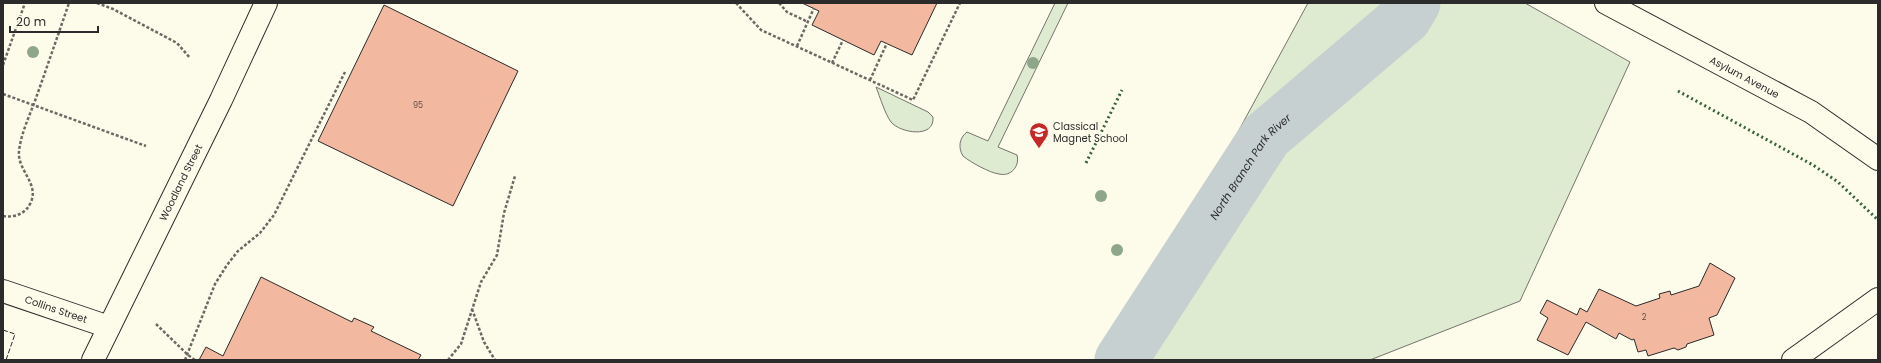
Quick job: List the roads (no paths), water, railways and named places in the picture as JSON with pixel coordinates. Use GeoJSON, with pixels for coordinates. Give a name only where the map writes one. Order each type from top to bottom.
{"type":"FeatureCollection","features":[{"type":"Feature","properties":{"kind":"main road","name":"Woodland Street"},"geometry":{"type":"LineString","coordinates":[[93,360],[221,100],[266,3]]}},
{"type":"Feature","properties":{"kind":"main road","name":"Asylum Avenue"},"geometry":{"type":"LineString","coordinates":[[1606,3],[1811,112],[1878,159]]}},
{"type":"Feature","properties":{"kind":"main road","name":"Collins Street"},"geometry":{"type":"LineString","coordinates":[[3,291],[110,327]]}},
{"type":"Feature","properties":{"kind":"main road"},"geometry":{"type":"LineString","coordinates":[[1793,360],[1878,299]]}},
{"type":"Feature","properties":{"kind":"waterway","name":"North Branch Park River"},"geometry":{"type":"LineString","coordinates":[[1121,360],[1266,136],[1405,18],[1414,3]]}},
{"type":"Feature","properties":{"kind":"place","name":"Classical Magnet School"},"geometry":{"type":"Point","coordinates":[1039,149]}}]}
